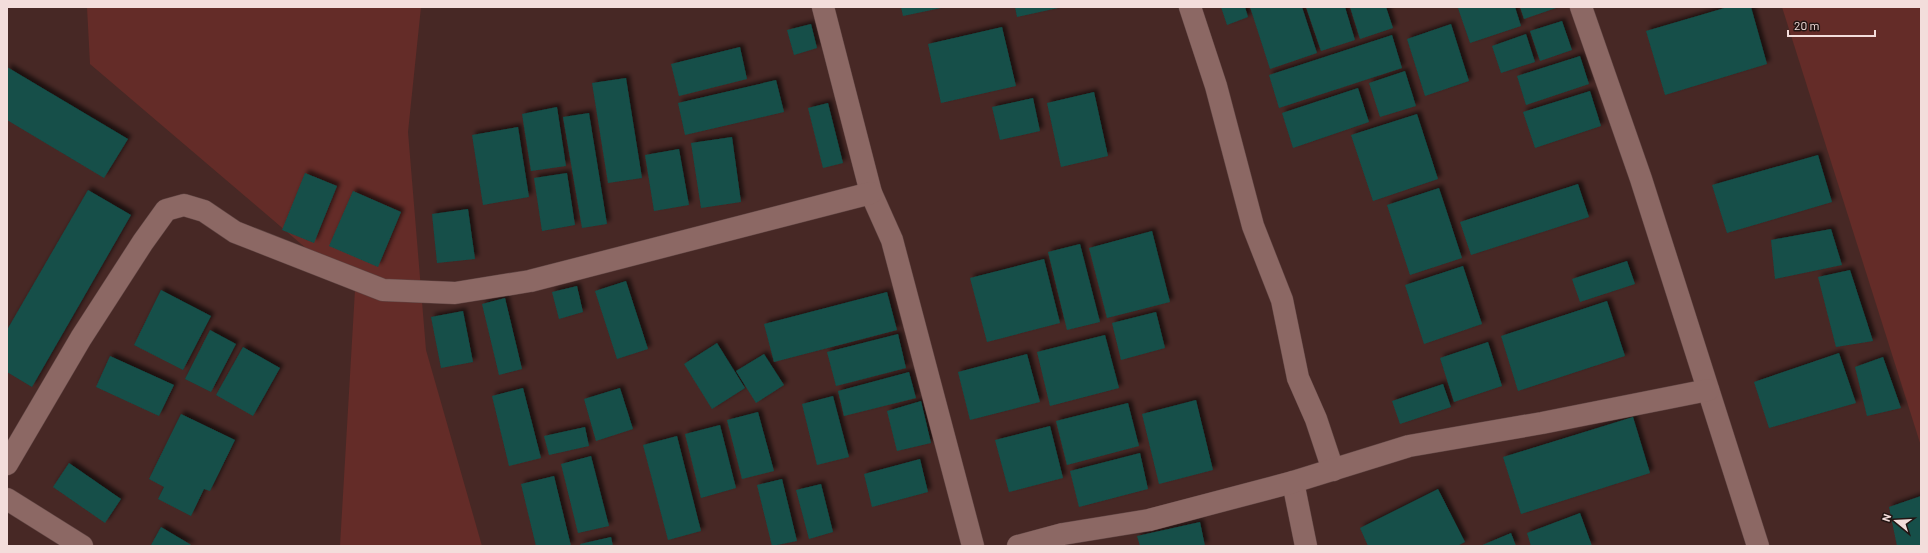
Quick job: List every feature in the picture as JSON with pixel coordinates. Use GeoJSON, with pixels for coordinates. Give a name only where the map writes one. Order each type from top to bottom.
{"type":"FeatureCollection","features":[{"type":"Feature","properties":{"kind":"street"},"geometry":{"type":"LineString","coordinates":[[823,7],[871,193],[892,240],[973,546]]}},
{"type":"Feature","properties":{"kind":"street"},"geometry":{"type":"LineString","coordinates":[[1190,7],[1216,86],[1253,226],[1282,300],[1298,378],[1316,419],[1333,470]]}},
{"type":"Feature","properties":{"kind":"street"},"geometry":{"type":"LineString","coordinates":[[1581,7],[1641,179],[1758,546]]}},
{"type":"Feature","properties":{"kind":"street"},"geometry":{"type":"LineString","coordinates":[[7,464],[81,338],[142,242],[166,210],[178,206],[184,205],[204,211],[235,232],[383,290],[456,293],[530,281],[871,193]]}},
{"type":"Feature","properties":{"kind":"street"},"geometry":{"type":"LineString","coordinates":[[1018,546],[1063,534],[1149,520],[1293,482],[1409,446],[1542,423],[1708,390]]}},
{"type":"Feature","properties":{"kind":"street"},"geometry":{"type":"LineString","coordinates":[[1293,482],[1306,546]]}},
{"type":"Feature","properties":{"kind":"street"},"geometry":{"type":"LineString","coordinates":[[7,499],[82,546]]}},
{"type":"Feature","properties":{"kind":"shaded area"},"geometry":{"type":"Polygon","coordinates":[[[87,7],[421,7],[408,132],[426,350],[482,546],[340,546],[355,290],[90,64],[87,7]]]}},
{"type":"Feature","properties":{"kind":"shaded area"},"geometry":{"type":"Polygon","coordinates":[[[1782,7],[1921,7],[1921,446],[1782,7]]]}},
{"type":"Feature","properties":{"kind":"building"},"geometry":{"type":"Polygon","coordinates":[[[901,7],[941,7],[941,8],[903,16],[901,7]]]}},
{"type":"Feature","properties":{"kind":"building"},"geometry":{"type":"Polygon","coordinates":[[[1015,7],[1058,7],[1058,8],[1017,17],[1015,7]]]}},
{"type":"Feature","properties":{"kind":"building"},"geometry":{"type":"Polygon","coordinates":[[[1221,7],[1245,7],[1248,17],[1227,25],[1221,7]]]}},
{"type":"Feature","properties":{"kind":"building"},"geometry":{"type":"Polygon","coordinates":[[[1250,7],[1302,7],[1317,53],[1270,69],[1250,7]]]}},
{"type":"Feature","properties":{"kind":"building"},"geometry":{"type":"Polygon","coordinates":[[[1306,7],[1345,7],[1355,40],[1321,51],[1306,7]]]}},
{"type":"Feature","properties":{"kind":"building"},"geometry":{"type":"Polygon","coordinates":[[[1350,7],[1386,7],[1393,28],[1360,39],[1350,7]]]}},
{"type":"Feature","properties":{"kind":"building"},"geometry":{"type":"Polygon","coordinates":[[[1515,7],[1521,26],[1470,43],[1458,8],[1515,7]]]}},
{"type":"Feature","properties":{"kind":"building"},"geometry":{"type":"Polygon","coordinates":[[[1520,7],[1555,7],[1556,8],[1524,19],[1520,7]]]}},
{"type":"Feature","properties":{"kind":"building"},"geometry":{"type":"Polygon","coordinates":[[[1728,7],[1751,7],[1767,64],[1665,95],[1646,31],[1728,7]]]}},
{"type":"Feature","properties":{"kind":"building"},"geometry":{"type":"Polygon","coordinates":[[[1562,21],[1572,50],[1540,61],[1530,31],[1562,21]]]}},
{"type":"Feature","properties":{"kind":"building"},"geometry":{"type":"Polygon","coordinates":[[[811,24],[817,48],[794,55],[787,30],[811,24]]]}},
{"type":"Feature","properties":{"kind":"building"},"geometry":{"type":"Polygon","coordinates":[[[1451,24],[1469,81],[1425,96],[1407,39],[1451,24]]]}},
{"type":"Feature","properties":{"kind":"building"},"geometry":{"type":"Polygon","coordinates":[[[1002,27],[1016,86],[941,103],[928,44],[1002,27]]]}},
{"type":"Feature","properties":{"kind":"building"},"geometry":{"type":"Polygon","coordinates":[[[1526,34],[1535,62],[1501,73],[1492,46],[1526,34]]]}},
{"type":"Feature","properties":{"kind":"building"},"geometry":{"type":"Polygon","coordinates":[[[1392,35],[1402,68],[1279,108],[1269,75],[1392,35]]]}},
{"type":"Feature","properties":{"kind":"building"},"geometry":{"type":"Polygon","coordinates":[[[740,47],[747,79],[679,96],[671,64],[740,47]]]}},
{"type":"Feature","properties":{"kind":"building"},"geometry":{"type":"Polygon","coordinates":[[[1580,56],[1589,84],[1526,105],[1517,76],[1580,56]]]}},
{"type":"Feature","properties":{"kind":"building"},"geometry":{"type":"Polygon","coordinates":[[[7,67],[128,139],[104,178],[7,120],[7,67]]]}},
{"type":"Feature","properties":{"kind":"building"},"geometry":{"type":"Polygon","coordinates":[[[1405,71],[1416,106],[1380,117],[1369,83],[1405,71]]]}},
{"type":"Feature","properties":{"kind":"building"},"geometry":{"type":"Polygon","coordinates":[[[626,78],[642,178],[608,183],[592,83],[626,78]]]}},
{"type":"Feature","properties":{"kind":"building"},"geometry":{"type":"Polygon","coordinates":[[[776,80],[784,112],[685,135],[678,103],[776,80]]]}},
{"type":"Feature","properties":{"kind":"building"},"geometry":{"type":"Polygon","coordinates":[[[1358,88],[1369,122],[1293,148],[1282,113],[1358,88]]]}},
{"type":"Feature","properties":{"kind":"building"},"geometry":{"type":"Polygon","coordinates":[[[1590,91],[1601,126],[1535,148],[1523,112],[1590,91]]]}},
{"type":"Feature","properties":{"kind":"building"},"geometry":{"type":"Polygon","coordinates":[[[1094,92],[1108,156],[1061,167],[1047,103],[1094,92]]]}},
{"type":"Feature","properties":{"kind":"building"},"geometry":{"type":"Polygon","coordinates":[[[1033,98],[1040,131],[1000,140],[992,107],[1033,98]]]}},
{"type":"Feature","properties":{"kind":"building"},"geometry":{"type":"Polygon","coordinates":[[[828,103],[843,163],[823,168],[808,108],[828,103]]]}},
{"type":"Feature","properties":{"kind":"building"},"geometry":{"type":"Polygon","coordinates":[[[557,107],[566,166],[531,171],[522,114],[557,107]]]}},
{"type":"Feature","properties":{"kind":"building"},"geometry":{"type":"Polygon","coordinates":[[[589,113],[607,224],[582,228],[563,117],[589,113]]]}},
{"type":"Feature","properties":{"kind":"building"},"geometry":{"type":"Polygon","coordinates":[[[1417,114],[1438,179],[1373,201],[1351,135],[1417,114]]]}},
{"type":"Feature","properties":{"kind":"building"},"geometry":{"type":"Polygon","coordinates":[[[518,127],[529,197],[483,205],[472,135],[518,127]]]}},
{"type":"Feature","properties":{"kind":"building"},"geometry":{"type":"Polygon","coordinates":[[[732,137],[741,202],[701,208],[691,143],[732,137]]]}},
{"type":"Feature","properties":{"kind":"building"},"geometry":{"type":"Polygon","coordinates":[[[679,149],[689,205],[654,211],[645,155],[679,149]]]}},
{"type":"Feature","properties":{"kind":"building"},"geometry":{"type":"Polygon","coordinates":[[[1818,155],[1832,202],[1727,233],[1712,185],[1818,155]]]}},
{"type":"Feature","properties":{"kind":"building"},"geometry":{"type":"Polygon","coordinates":[[[305,173],[337,186],[314,243],[282,230],[305,173]]]}},
{"type":"Feature","properties":{"kind":"building"},"geometry":{"type":"Polygon","coordinates":[[[567,173],[575,225],[542,231],[534,178],[567,173]]]}},
{"type":"Feature","properties":{"kind":"building"},"geometry":{"type":"Polygon","coordinates":[[[1578,184],[1589,217],[1471,255],[1460,222],[1578,184]]]}},
{"type":"Feature","properties":{"kind":"building"},"geometry":{"type":"Polygon","coordinates":[[[1439,188],[1462,258],[1410,275],[1387,205],[1439,188]]]}},
{"type":"Feature","properties":{"kind":"building"},"geometry":{"type":"Polygon","coordinates":[[[88,190],[131,215],[32,387],[7,372],[7,330],[88,190]]]}},
{"type":"Feature","properties":{"kind":"building"},"geometry":{"type":"Polygon","coordinates":[[[353,191],[401,212],[378,267],[329,246],[353,191]]]}},
{"type":"Feature","properties":{"kind":"building"},"geometry":{"type":"Polygon","coordinates":[[[468,209],[475,259],[437,263],[432,214],[468,209]]]}},
{"type":"Feature","properties":{"kind":"building"},"geometry":{"type":"Polygon","coordinates":[[[1831,229],[1842,265],[1775,279],[1771,240],[1831,229]]]}},
{"type":"Feature","properties":{"kind":"building"},"geometry":{"type":"Polygon","coordinates":[[[1152,231],[1170,302],[1107,318],[1089,248],[1152,231]]]}},
{"type":"Feature","properties":{"kind":"building"},"geometry":{"type":"Polygon","coordinates":[[[1080,244],[1100,322],[1067,330],[1048,252],[1080,244]]]}},
{"type":"Feature","properties":{"kind":"building"},"geometry":{"type":"Polygon","coordinates":[[[1044,259],[1060,323],[987,342],[970,278],[1044,259]]]}},
{"type":"Feature","properties":{"kind":"building"},"geometry":{"type":"Polygon","coordinates":[[[1627,261],[1635,284],[1580,302],[1572,279],[1627,261]]]}},
{"type":"Feature","properties":{"kind":"building"},"geometry":{"type":"Polygon","coordinates":[[[1463,266],[1482,324],[1424,344],[1405,285],[1463,266]]]}},
{"type":"Feature","properties":{"kind":"building"},"geometry":{"type":"Polygon","coordinates":[[[1850,270],[1873,341],[1836,347],[1818,277],[1850,270]]]}},
{"type":"Feature","properties":{"kind":"building"},"geometry":{"type":"Polygon","coordinates":[[[626,281],[648,349],[617,359],[595,291],[626,281]]]}},
{"type":"Feature","properties":{"kind":"building"},"geometry":{"type":"Polygon","coordinates":[[[577,286],[583,312],[559,319],[552,292],[577,286]]]}},
{"type":"Feature","properties":{"kind":"building"},"geometry":{"type":"Polygon","coordinates":[[[161,290],[211,316],[183,370],[134,345],[161,290]]]}},
{"type":"Feature","properties":{"kind":"building"},"geometry":{"type":"Polygon","coordinates":[[[887,292],[897,330],[774,362],[764,324],[887,292]]]}},
{"type":"Feature","properties":{"kind":"building"},"geometry":{"type":"Polygon","coordinates":[[[505,298],[522,369],[499,375],[482,304],[505,298]]]}},
{"type":"Feature","properties":{"kind":"building"},"geometry":{"type":"Polygon","coordinates":[[[1607,301],[1625,356],[1518,391],[1501,336],[1607,301]]]}},
{"type":"Feature","properties":{"kind":"building"},"geometry":{"type":"Polygon","coordinates":[[[463,311],[473,362],[441,368],[431,317],[463,311]]]}},
{"type":"Feature","properties":{"kind":"building"},"geometry":{"type":"Polygon","coordinates":[[[1156,312],[1165,348],[1121,360],[1112,323],[1156,312]]]}},
{"type":"Feature","properties":{"kind":"building"},"geometry":{"type":"Polygon","coordinates":[[[210,330],[236,344],[211,392],[185,379],[210,330]]]}},
{"type":"Feature","properties":{"kind":"building"},"geometry":{"type":"Polygon","coordinates":[[[898,334],[906,368],[836,386],[827,352],[898,334]]]}},
{"type":"Feature","properties":{"kind":"building"},"geometry":{"type":"Polygon","coordinates":[[[1105,335],[1119,388],[1050,406],[1037,352],[1105,335]]]}},
{"type":"Feature","properties":{"kind":"building"},"geometry":{"type":"Polygon","coordinates":[[[1488,342],[1502,386],[1454,402],[1440,358],[1488,342]]]}},
{"type":"Feature","properties":{"kind":"building"},"geometry":{"type":"Polygon","coordinates":[[[717,343],[745,388],[712,409],[684,364],[717,343]]]}},
{"type":"Feature","properties":{"kind":"building"},"geometry":{"type":"Polygon","coordinates":[[[243,347],[280,368],[253,416],[216,395],[243,347]]]}},
{"type":"Feature","properties":{"kind":"building"},"geometry":{"type":"Polygon","coordinates":[[[1839,353],[1856,403],[1769,428],[1754,382],[1839,353]]]}},
{"type":"Feature","properties":{"kind":"building"},"geometry":{"type":"Polygon","coordinates":[[[764,354],[784,385],[756,403],[736,371],[764,354]]]}},
{"type":"Feature","properties":{"kind":"building"},"geometry":{"type":"Polygon","coordinates":[[[1027,354],[1040,402],[970,420],[958,372],[1027,354]]]}},
{"type":"Feature","properties":{"kind":"building"},"geometry":{"type":"Polygon","coordinates":[[[110,356],[174,385],[159,416],[96,387],[110,356]]]}},
{"type":"Feature","properties":{"kind":"building"},"geometry":{"type":"Polygon","coordinates":[[[1883,357],[1901,408],[1867,416],[1855,367],[1883,357]]]}},
{"type":"Feature","properties":{"kind":"building"},"geometry":{"type":"Polygon","coordinates":[[[909,372],[916,398],[844,416],[838,391],[909,372]]]}},
{"type":"Feature","properties":{"kind":"building"},"geometry":{"type":"Polygon","coordinates":[[[1443,384],[1451,407],[1400,424],[1392,401],[1443,384]]]}},
{"type":"Feature","properties":{"kind":"building"},"geometry":{"type":"Polygon","coordinates":[[[523,388],[541,458],[509,466],[492,396],[523,388]]]}},
{"type":"Feature","properties":{"kind":"building"},"geometry":{"type":"Polygon","coordinates":[[[620,388],[633,429],[596,441],[584,399],[620,388]]]}},
{"type":"Feature","properties":{"kind":"building"},"geometry":{"type":"Polygon","coordinates":[[[833,396],[849,457],[817,465],[802,404],[833,396]]]}},
{"type":"Feature","properties":{"kind":"building"},"geometry":{"type":"Polygon","coordinates":[[[1196,400],[1213,470],[1159,484],[1142,414],[1196,400]]]}},
{"type":"Feature","properties":{"kind":"building"},"geometry":{"type":"Polygon","coordinates":[[[921,401],[931,443],[897,451],[887,411],[921,401]]]}},
{"type":"Feature","properties":{"kind":"building"},"geometry":{"type":"Polygon","coordinates":[[[1128,403],[1139,446],[1067,465],[1056,421],[1128,403]]]}},
{"type":"Feature","properties":{"kind":"building"},"geometry":{"type":"Polygon","coordinates":[[[758,412],[774,471],[742,479],[727,420],[758,412]]]}},
{"type":"Feature","properties":{"kind":"building"},"geometry":{"type":"Polygon","coordinates":[[[181,414],[235,440],[210,491],[204,489],[191,516],[158,499],[164,487],[149,479],[181,414]]]}},
{"type":"Feature","properties":{"kind":"building"},"geometry":{"type":"Polygon","coordinates":[[[1633,417],[1650,473],[1521,514],[1503,457],[1633,417]]]}},
{"type":"Feature","properties":{"kind":"building"},"geometry":{"type":"Polygon","coordinates":[[[720,425],[736,488],[701,498],[685,434],[720,425]]]}},
{"type":"Feature","properties":{"kind":"building"},"geometry":{"type":"Polygon","coordinates":[[[1050,426],[1063,478],[1009,492],[995,440],[1050,426]]]}},
{"type":"Feature","properties":{"kind":"building"},"geometry":{"type":"Polygon","coordinates":[[[585,427],[589,446],[549,455],[544,436],[585,427]]]}},
{"type":"Feature","properties":{"kind":"building"},"geometry":{"type":"Polygon","coordinates":[[[677,436],[701,531],[668,540],[643,445],[677,436]]]}},
{"type":"Feature","properties":{"kind":"building"},"geometry":{"type":"Polygon","coordinates":[[[1140,453],[1148,489],[1079,507],[1070,471],[1140,453]]]}},
{"type":"Feature","properties":{"kind":"building"},"geometry":{"type":"Polygon","coordinates":[[[591,456],[609,526],[578,533],[561,464],[591,456]]]}},
{"type":"Feature","properties":{"kind":"building"},"geometry":{"type":"Polygon","coordinates":[[[920,459],[928,492],[872,507],[864,474],[920,459]]]}},
{"type":"Feature","properties":{"kind":"building"},"geometry":{"type":"Polygon","coordinates":[[[69,463],[121,499],[105,523],[53,487],[69,463]]]}},
{"type":"Feature","properties":{"kind":"building"},"geometry":{"type":"Polygon","coordinates":[[[554,476],[571,546],[536,546],[521,484],[554,476]]]}},
{"type":"Feature","properties":{"kind":"building"},"geometry":{"type":"Polygon","coordinates":[[[782,479],[797,541],[772,546],[757,485],[782,479]]]}},
{"type":"Feature","properties":{"kind":"building"},"geometry":{"type":"Polygon","coordinates":[[[821,484],[833,532],[809,539],[796,490],[821,484]]]}},
{"type":"Feature","properties":{"kind":"building"},"geometry":{"type":"Polygon","coordinates":[[[1438,489],[1465,542],[1457,546],[1368,546],[1360,528],[1438,489]]]}},
{"type":"Feature","properties":{"kind":"building"},"geometry":{"type":"Polygon","coordinates":[[[1921,496],[1921,545],[1897,546],[1889,507],[1921,496]]]}},
{"type":"Feature","properties":{"kind":"building"},"geometry":{"type":"Polygon","coordinates":[[[1580,513],[1592,546],[1531,546],[1527,533],[1580,513]]]}},
{"type":"Feature","properties":{"kind":"building"},"geometry":{"type":"Polygon","coordinates":[[[1200,522],[1205,546],[1140,546],[1137,536],[1200,522]]]}},
{"type":"Feature","properties":{"kind":"building"},"geometry":{"type":"Polygon","coordinates":[[[161,527],[193,546],[152,546],[151,545],[161,527]]]}},
{"type":"Feature","properties":{"kind":"building"},"geometry":{"type":"Polygon","coordinates":[[[1511,533],[1516,546],[1480,546],[1511,533]]]}},
{"type":"Feature","properties":{"kind":"building"},"geometry":{"type":"Polygon","coordinates":[[[611,537],[613,546],[581,546],[580,544],[611,537]]]}}]}
